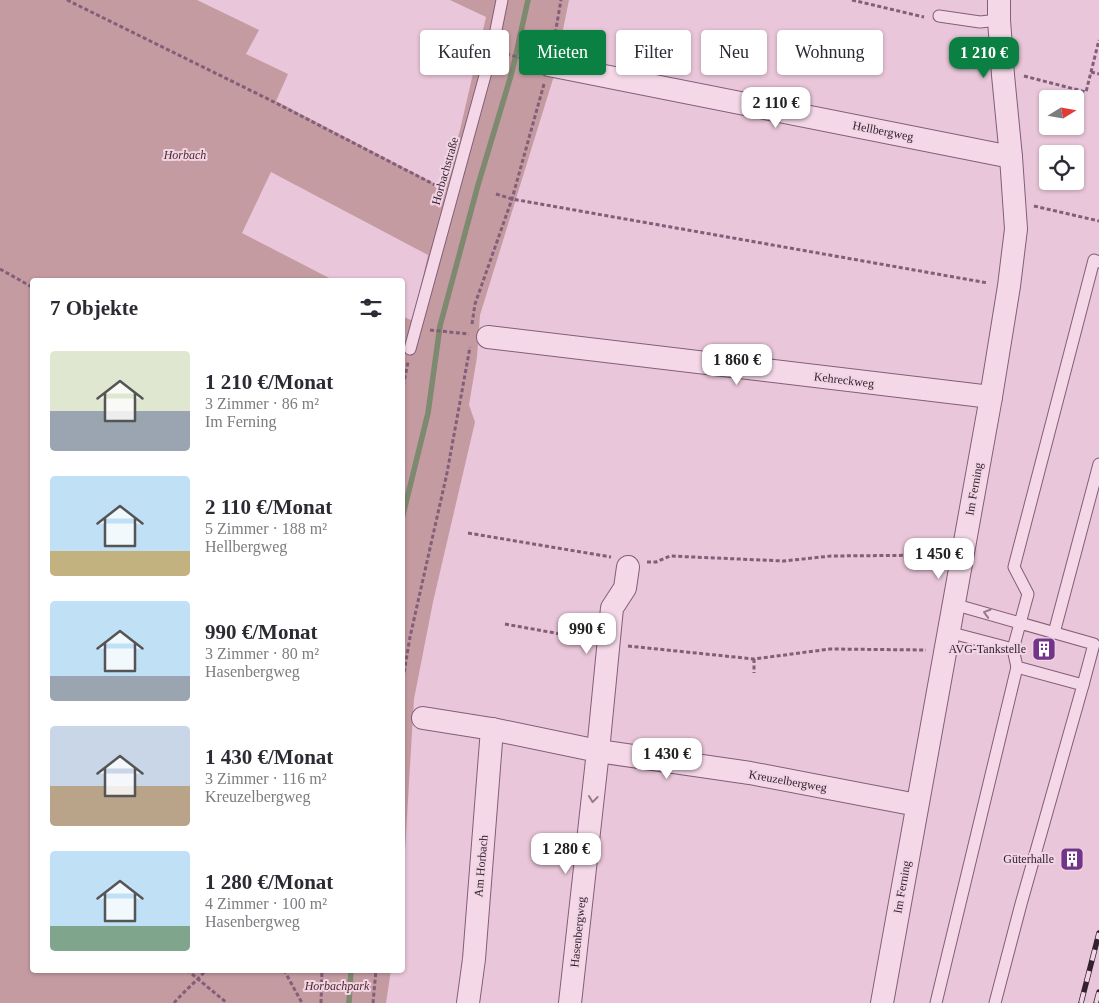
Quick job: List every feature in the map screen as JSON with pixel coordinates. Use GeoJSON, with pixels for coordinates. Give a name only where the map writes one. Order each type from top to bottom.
{"type":"FeatureCollection","features":[{"type":"Feature","properties":{"kind":"street","name":"Im Ferning"},"geometry":{"type":"LineString","coordinates":[[882,1003],[991,397],[1016,229],[999,10]]}},
{"type":"Feature","properties":{"kind":"street","name":"Hellbergweg"},"geometry":{"type":"LineString","coordinates":[[599,75],[1011,157]]}},
{"type":"Feature","properties":{"kind":"street","name":"Kehreckweg"},"geometry":{"type":"LineString","coordinates":[[479,336],[991,397]]}},
{"type":"Feature","properties":{"kind":"street","name":"Hasenbergweg"},"geometry":{"type":"LineString","coordinates":[[570,1003],[598,751],[607,644],[612,608],[625,588],[631,563]]}},
{"type":"Feature","properties":{"kind":"street","name":"Kreuzelbergweg"},"geometry":{"type":"LineString","coordinates":[[423,718],[492,729],[598,751],[750,773],[917,805]]}},
{"type":"Feature","properties":{"kind":"street","name":"Am Horbach"},"geometry":{"type":"LineString","coordinates":[[468,1003],[474,959],[492,729]]}},
{"type":"Feature","properties":{"kind":"lane","name":"Horbachstraße"},"geometry":{"type":"LineString","coordinates":[[410,349],[492,50],[502,0]]}},
{"type":"Feature","properties":{"kind":"lane"},"geometry":{"type":"LineString","coordinates":[[939,16],[980,22],[999,10]]}},
{"type":"Feature","properties":{"kind":"lane"},"geometry":{"type":"LineString","coordinates":[[936,1003],[1018,667],[1013,649],[1028,594],[1014,567],[1094,260],[1099,262]]}},
{"type":"Feature","properties":{"kind":"lane"},"geometry":{"type":"LineString","coordinates":[[1054,633],[1099,464]]}},
{"type":"Feature","properties":{"kind":"lane"},"geometry":{"type":"LineString","coordinates":[[953,604],[1094,644],[995,1003]]}},
{"type":"Feature","properties":{"kind":"lane"},"geometry":{"type":"LineString","coordinates":[[947,641],[1013,649]]}},
{"type":"Feature","properties":{"kind":"lane"},"geometry":{"type":"LineString","coordinates":[[1018,667],[1083,685]]}},
{"type":"Feature","properties":{"kind":"path"},"geometry":{"type":"LineString","coordinates":[[67,0],[453,193]]}},
{"type":"Feature","properties":{"kind":"path"},"geometry":{"type":"LineString","coordinates":[[852,0],[933,19],[939,16]]}},
{"type":"Feature","properties":{"kind":"path"},"geometry":{"type":"LineString","coordinates":[[1003,75],[1020,74],[1086,92],[1099,40]]}},
{"type":"Feature","properties":{"kind":"path"},"geometry":{"type":"LineString","coordinates":[[1091,72],[1099,74]]}},
{"type":"Feature","properties":{"kind":"path"},"geometry":{"type":"LineString","coordinates":[[496,194],[512,199],[664,227],[1009,286]]}},
{"type":"Feature","properties":{"kind":"path"},"geometry":{"type":"LineString","coordinates":[[1015,204],[1027,204],[1099,221]]}},
{"type":"Feature","properties":{"kind":"path"},"geometry":{"type":"LineString","coordinates":[[0,269],[30,286]]}},
{"type":"Feature","properties":{"kind":"path"},"geometry":{"type":"LineString","coordinates":[[429,330],[479,336]]}},
{"type":"Feature","properties":{"kind":"path"},"geometry":{"type":"LineString","coordinates":[[405,376],[410,349]]}},
{"type":"Feature","properties":{"kind":"path"},"geometry":{"type":"LineString","coordinates":[[468,533],[631,563],[656,562],[670,556],[784,561],[831,556],[962,555]]}},
{"type":"Feature","properties":{"kind":"path"},"geometry":{"type":"LineString","coordinates":[[505,624],[607,644],[754,659],[830,649],[947,641]]}},
{"type":"Feature","properties":{"kind":"path"},"geometry":{"type":"LineString","coordinates":[[754,659],[754,673]]}},
{"type":"Feature","properties":{"kind":"path"},"geometry":{"type":"LineString","coordinates":[[190,973],[226,1003]]}},
{"type":"Feature","properties":{"kind":"path"},"geometry":{"type":"LineString","coordinates":[[174,1003],[204,973]]}},
{"type":"Feature","properties":{"kind":"path"},"geometry":{"type":"LineString","coordinates":[[286,973],[302,1003]]}},
{"type":"Feature","properties":{"kind":"path"},"geometry":{"type":"LineString","coordinates":[[321,1003],[322,973]]}},
{"type":"Feature","properties":{"kind":"path"},"geometry":{"type":"LineString","coordinates":[[373,1003],[376,973]]}},
{"type":"Feature","properties":{"kind":"green space","name":"Horbachpark"},"geometry":{"type":"Polygon","coordinates":[[[0,0],[197,0],[259,30],[246,54],[288,74],[276,101],[443,188],[460,130],[473,75],[509,75],[509,30],[483,30],[486,17],[450,0],[569,0],[563,30],[519,30],[519,75],[554,75],[480,315],[477,357],[469,405],[475,422],[433,602],[414,699],[405,850],[405,317],[413,321],[428,255],[271,172],[242,233],[329,278],[30,278],[30,973],[391,973],[386,1003],[0,1003],[0,0]]]}},
{"type":"Feature","properties":{"kind":"waterway","name":"Horbach"},"geometry":{"type":"LineString","coordinates":[[405,507],[428,413],[440,326],[478,185],[512,72],[528,0]]}},
{"type":"Feature","properties":{"kind":"waterway","name":"Horbach"},"geometry":{"type":"LineString","coordinates":[[349,1003],[351,973]]}},
{"type":"Feature","properties":{"kind":"railway"},"geometry":{"type":"LineString","coordinates":[[1081,1003],[1099,933]]}},
{"type":"Feature","properties":{"kind":"railway"},"geometry":{"type":"LineString","coordinates":[[1096,1003],[1099,992]]}},
{"type":"Feature","properties":{"kind":"place","name":"AVG-Tankstelle"},"geometry":{"type":"Point","coordinates":[1044,649]}},
{"type":"Feature","properties":{"kind":"place","name":"Güterhalle"},"geometry":{"type":"Point","coordinates":[1072,859]}}]}
